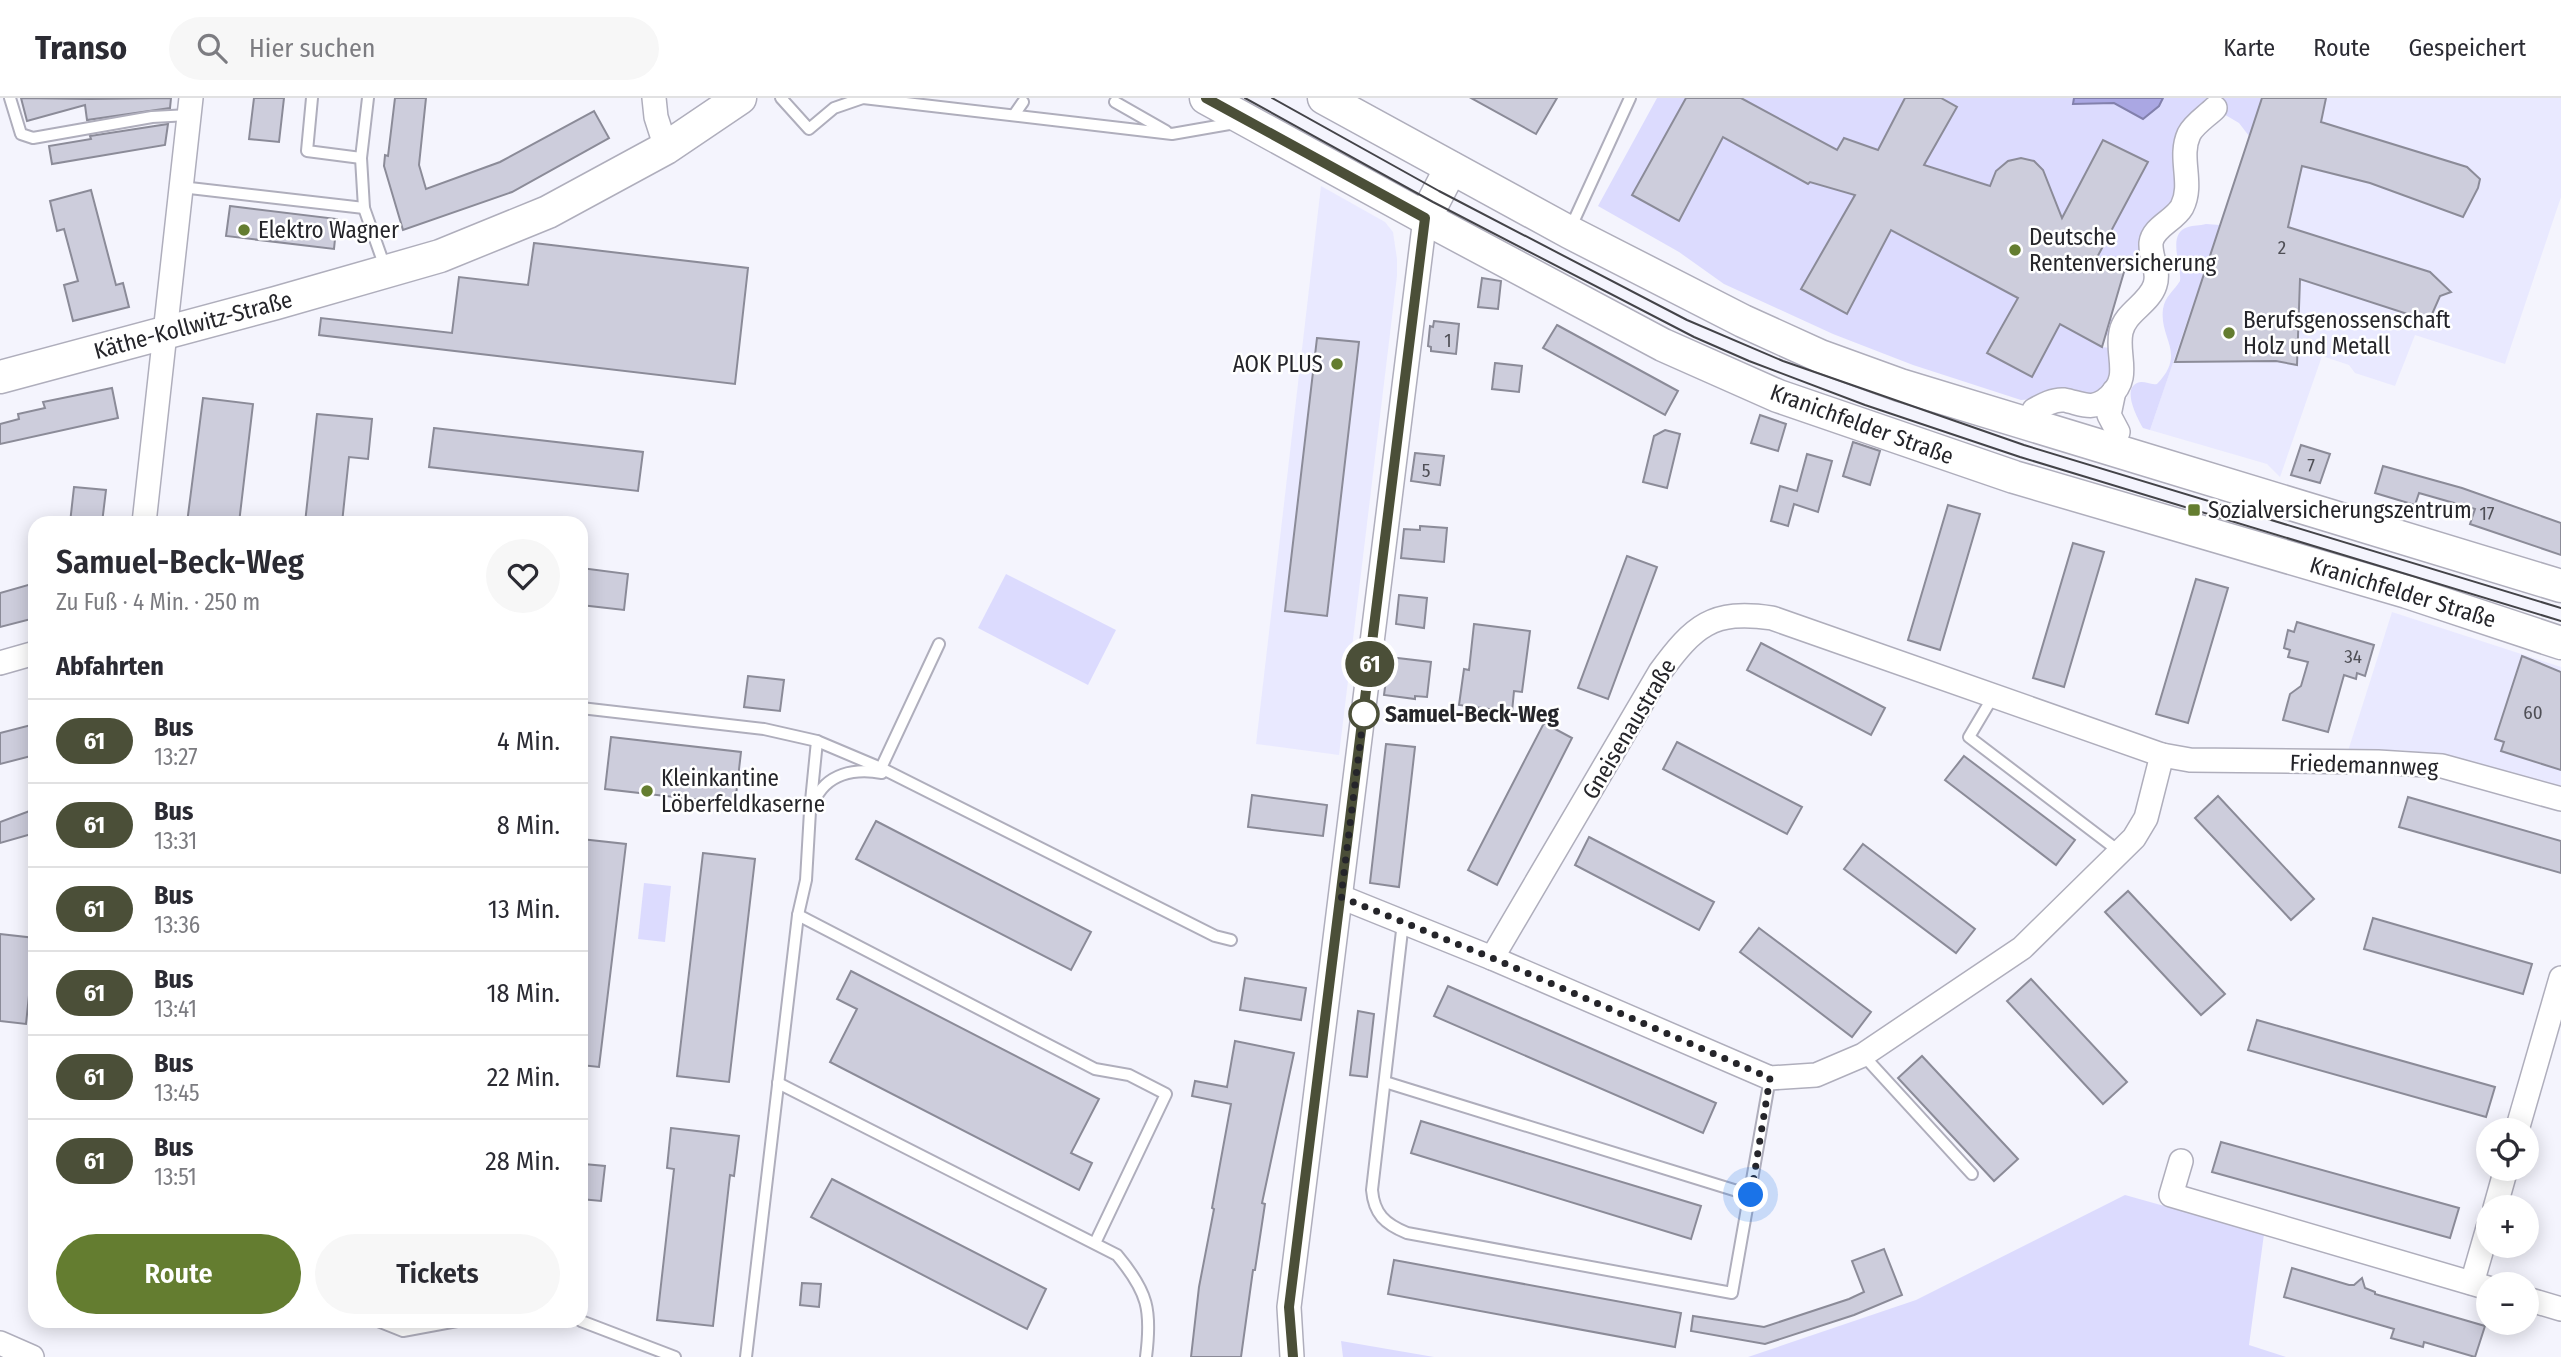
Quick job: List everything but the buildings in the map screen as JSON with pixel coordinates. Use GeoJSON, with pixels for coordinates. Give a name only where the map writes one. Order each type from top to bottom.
{"type":"FeatureCollection","features":[{"type":"Feature","properties":{"kind":"main road","name":"Käthe-Kollwitz-Straße"},"geometry":{"type":"LineString","coordinates":[[0,377],[440,256],[548,212],[666,148],[740,98]]}},
{"type":"Feature","properties":{"kind":"main road","name":"Kranichfelder Straße"},"geometry":{"type":"LineString","coordinates":[[1206,98],[1663,345],[1778,396],[2014,477],[2382,584],[2561,643]]}},
{"type":"Feature","properties":{"kind":"main road"},"geometry":{"type":"LineString","coordinates":[[1324,98],[1569,232],[1743,321],[1820,356],[1900,385],[2561,586]]}},
{"type":"Feature","properties":{"kind":"main road"},"geometry":{"type":"LineString","coordinates":[[1425,218],[1451,168]]}},
{"type":"Feature","properties":{"kind":"street"},"geometry":{"type":"LineString","coordinates":[[654,98],[656,117],[666,148]]}},
{"type":"Feature","properties":{"kind":"street"},"geometry":{"type":"LineString","coordinates":[[145,516],[190,106]]}},
{"type":"Feature","properties":{"kind":"street"},"geometry":{"type":"LineString","coordinates":[[2118,432],[2109,415],[2114,391],[2124,365],[2121,332],[2126,319],[2144,302],[2155,286],[2157,271],[2152,252],[2153,237],[2181,208],[2187,190],[2184,151],[2189,133],[2215,108]]}},
{"type":"Feature","properties":{"kind":"street"},"geometry":{"type":"LineString","coordinates":[[1293,1357],[1289,1307],[1425,218]]}},
{"type":"Feature","properties":{"kind":"street"},"geometry":{"type":"LineString","coordinates":[[2034,410],[2057,400],[2090,406],[2101,402],[2114,391]]}},
{"type":"Feature","properties":{"kind":"street","name":"Gneisenaustraße"},"geometry":{"type":"LineString","coordinates":[[1492,958],[1660,672],[1684,640],[1707,623],[1724,617],[1748,614],[1772,618],[2162,755]]}},
{"type":"Feature","properties":{"kind":"street"},"geometry":{"type":"LineString","coordinates":[[0,663],[28,655]]}},
{"type":"Feature","properties":{"kind":"street"},"geometry":{"type":"LineString","coordinates":[[1341,897],[1492,958],[1770,1078],[1816,1075],[1863,1055],[2022,947],[2134,838],[2146,818],[2162,755]]}},
{"type":"Feature","properties":{"kind":"street","name":"Friedemannweg"},"geometry":{"type":"LineString","coordinates":[[2162,755],[2190,760],[2378,762],[2442,766],[2561,799]]}},
{"type":"Feature","properties":{"kind":"street"},"geometry":{"type":"LineString","coordinates":[[2520,1118],[2561,978]]}},
{"type":"Feature","properties":{"kind":"street"},"geometry":{"type":"LineString","coordinates":[[2181,1161],[2171,1195],[2476,1284]]}},
{"type":"Feature","properties":{"kind":"street"},"geometry":{"type":"LineString","coordinates":[[2539,1303],[2561,1309]]}},
{"type":"Feature","properties":{"kind":"street"},"geometry":{"type":"LineString","coordinates":[[0,1343],[32,1357]]}},
{"type":"Feature","properties":{"kind":"lane"},"geometry":{"type":"LineString","coordinates":[[10,98],[21,134],[33,138],[152,117],[190,106]]}},
{"type":"Feature","properties":{"kind":"lane"},"geometry":{"type":"LineString","coordinates":[[312,98],[307,151],[361,158]]}},
{"type":"Feature","properties":{"kind":"lane"},"geometry":{"type":"LineString","coordinates":[[368,98],[361,158],[364,208],[386,272]]}},
{"type":"Feature","properties":{"kind":"lane"},"geometry":{"type":"LineString","coordinates":[[781,98],[809,129],[834,108],[863,98],[1172,134],[1246,121]]}},
{"type":"Feature","properties":{"kind":"lane"},"geometry":{"type":"LineString","coordinates":[[1569,232],[1630,98]]}},
{"type":"Feature","properties":{"kind":"lane"},"geometry":{"type":"LineString","coordinates":[[1014,115],[1023,102]]}},
{"type":"Feature","properties":{"kind":"lane"},"geometry":{"type":"LineString","coordinates":[[1115,102],[1172,134]]}},
{"type":"Feature","properties":{"kind":"lane"},"geometry":{"type":"LineString","coordinates":[[181,187],[364,208]]}},
{"type":"Feature","properties":{"kind":"lane"},"geometry":{"type":"LineString","coordinates":[[881,768],[939,644]]}},
{"type":"Feature","properties":{"kind":"lane"},"geometry":{"type":"LineString","coordinates":[[1994,695],[1969,737],[2120,852]]}},
{"type":"Feature","properties":{"kind":"lane"},"geometry":{"type":"LineString","coordinates":[[588,709],[764,729],[817,740],[881,768],[1199,929],[1231,940]]}},
{"type":"Feature","properties":{"kind":"lane"},"geometry":{"type":"LineString","coordinates":[[746,1357],[798,915],[806,880],[817,740]]}},
{"type":"Feature","properties":{"kind":"lane"},"geometry":{"type":"LineString","coordinates":[[810,811],[817,794],[838,776],[850,771],[865,770],[897,776]]}},
{"type":"Feature","properties":{"kind":"lane"},"geometry":{"type":"LineString","coordinates":[[798,915],[1095,1069],[1129,1075],[1166,1094],[1095,1243]]}},
{"type":"Feature","properties":{"kind":"lane"},"geometry":{"type":"LineString","coordinates":[[1404,922],[1372,1190],[1373,1203],[1381,1219],[1407,1233],[1732,1293],[1770,1078]]}},
{"type":"Feature","properties":{"kind":"lane"},"geometry":{"type":"LineString","coordinates":[[1863,1055],[1972,1174]]}},
{"type":"Feature","properties":{"kind":"lane"},"geometry":{"type":"LineString","coordinates":[[1385,1082],[1751,1195]]}},
{"type":"Feature","properties":{"kind":"lane"},"geometry":{"type":"LineString","coordinates":[[778,1083],[1117,1255],[1135,1277],[1147,1303],[1149,1330],[1146,1357]]}},
{"type":"Feature","properties":{"kind":"lane"},"geometry":{"type":"LineString","coordinates":[[588,1324],[675,1357]]}},
{"type":"Feature","properties":{"kind":"lane"},"geometry":{"type":"LineString","coordinates":[[396,1328],[403,1331],[419,1328]]}},
{"type":"Feature","properties":{"kind":"shaded area"},"geometry":{"type":"Polygon","coordinates":[[[1657,98],[2262,98],[2249,136],[2239,123],[2210,106],[2183,183],[2139,257],[2124,272],[2111,318],[2114,323],[2110,334],[2105,336],[2102,347],[2110,348],[2115,356],[2106,394],[2021,400],[1913,365],[1833,334],[1724,284],[1679,252],[1598,206],[1657,98]]]}},
{"type":"Feature","properties":{"kind":"shaded area"},"geometry":{"type":"Polygon","coordinates":[[[2074,98],[2163,98],[2159,106],[2143,119],[2114,103],[2073,104],[2074,98]]]}},
{"type":"Feature","properties":{"kind":"shaded area"},"geometry":{"type":"Polygon","coordinates":[[[2262,98],[2561,98],[2561,197],[2505,364],[2415,335],[2395,386],[2355,373],[2349,365],[2322,356],[2280,477],[2267,464],[2150,430],[2262,98]]]}},
{"type":"Feature","properties":{"kind":"shaded area"},"geometry":{"type":"Polygon","coordinates":[[[1321,186],[1385,222],[1393,232],[1397,259],[1339,755],[1256,744],[1321,186]]]}},
{"type":"Feature","properties":{"kind":"shaded area"},"geometry":{"type":"Polygon","coordinates":[[[2220,225],[2150,430],[2143,428],[2132,403],[2131,389],[2141,382],[2157,384],[2170,363],[2170,346],[2163,309],[2180,281],[2176,251],[2178,236],[2181,230],[2188,227],[2220,225]]]}},
{"type":"Feature","properties":{"kind":"shaded area"},"geometry":{"type":"Polygon","coordinates":[[[1006,574],[1116,630],[1088,685],[978,628],[1006,574]]]}},
{"type":"Feature","properties":{"kind":"shaded area"},"geometry":{"type":"Polygon","coordinates":[[[2392,612],[2561,667],[2561,790],[2458,758],[2402,750],[2348,751],[2392,612]]]}},
{"type":"Feature","properties":{"kind":"shaded area"},"geometry":{"type":"Polygon","coordinates":[[[644,883],[671,886],[665,942],[638,939],[644,883]]]}},
{"type":"Feature","properties":{"kind":"shaded area"},"geometry":{"type":"Polygon","coordinates":[[[2125,1195],[2264,1234],[2249,1345],[2286,1357],[1748,1357],[1916,1300],[2125,1195]]]}},
{"type":"Feature","properties":{"kind":"shaded area"},"geometry":{"type":"Polygon","coordinates":[[[1341,1341],[1434,1357],[1343,1357],[1341,1341]]]}},
{"type":"Feature","properties":{"kind":"tram line"},"geometry":{"type":"LineString","coordinates":[[1245,98],[1433,202],[1694,337],[1749,361],[1865,405],[2020,457],[2561,621]]}},
{"type":"Feature","properties":{"kind":"tram line"},"geometry":{"type":"LineString","coordinates":[[1272,98],[1439,191],[1687,320],[1783,361],[2024,445],[2561,608]]}},
{"type":"Feature","properties":{"kind":"bus line","name":"61"},"geometry":{"type":"LineString","coordinates":[[1206,98],[1425,218],[1289,1307],[1293,1357]]}},
{"type":"Feature","properties":{"kind":"place","name":"Elektro Wagner"},"geometry":{"type":"Point","coordinates":[244,230]}},
{"type":"Feature","properties":{"kind":"place","name":"Deutsche Rentenversicherung"},"geometry":{"type":"Point","coordinates":[2015,250]}},
{"type":"Feature","properties":{"kind":"place","name":"Berufsgenossenschaft Holz und Metall"},"geometry":{"type":"Point","coordinates":[2229,333]}},
{"type":"Feature","properties":{"kind":"place","name":"AOK PLUS"},"geometry":{"type":"Point","coordinates":[1337,364]}},
{"type":"Feature","properties":{"kind":"place","name":"Sozialversicherungszentrum"},"geometry":{"type":"Point","coordinates":[2194,510]}},
{"type":"Feature","properties":{"kind":"place","name":"Samuel-Beck-Weg"},"geometry":{"type":"Point","coordinates":[1364,714]}},
{"type":"Feature","properties":{"kind":"place","name":"Kleinkantine Löberfeldkaserne"},"geometry":{"type":"Point","coordinates":[647,791]}},
{"type":"Feature","properties":{"kind":"route"},"geometry":{"type":"LineString","coordinates":[[1364,714],[1341,897],[1492,958],[1770,1078],[1751,1195]]}}]}
